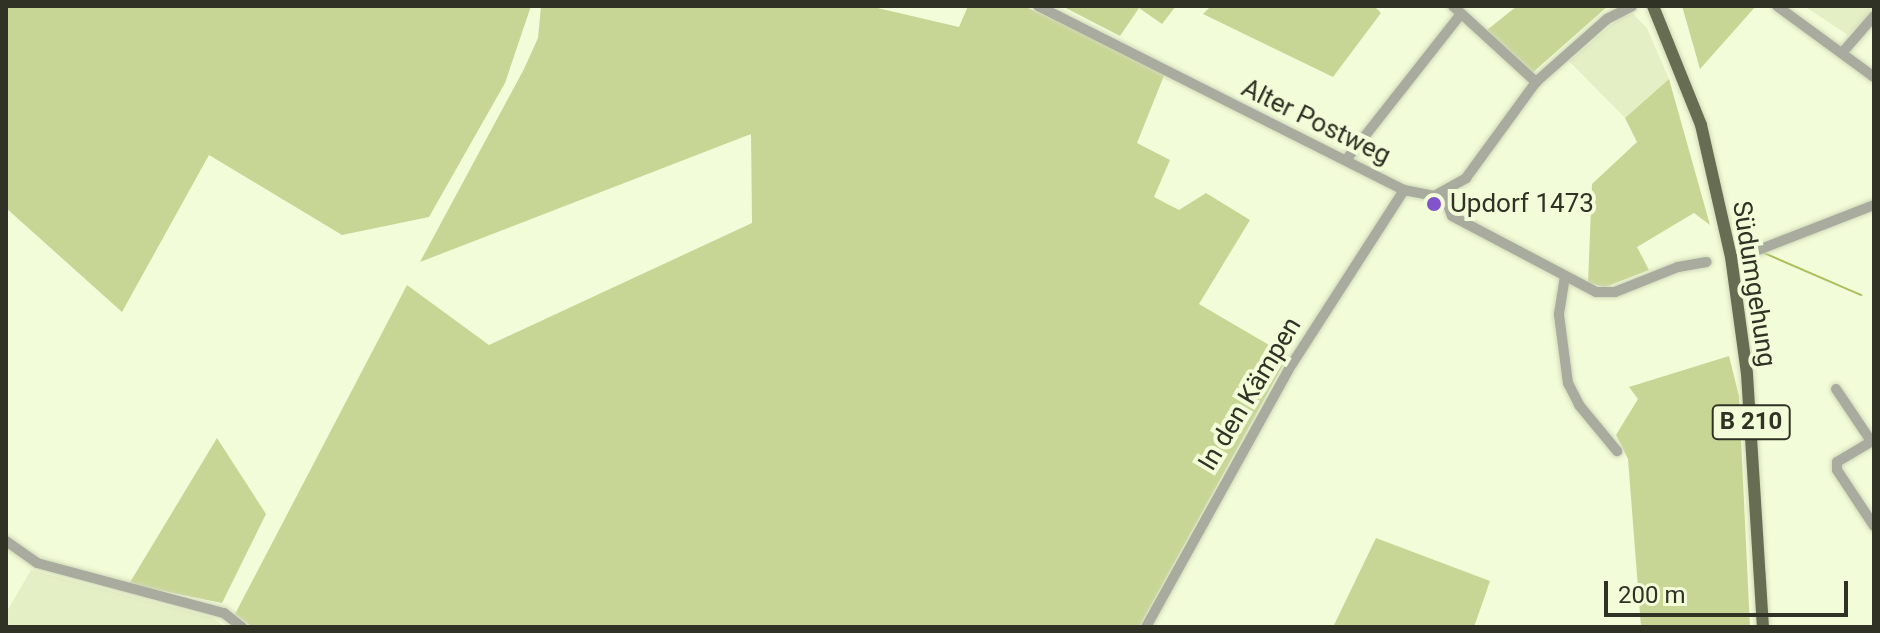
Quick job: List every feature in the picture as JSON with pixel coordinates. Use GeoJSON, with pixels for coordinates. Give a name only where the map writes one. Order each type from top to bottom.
{"type":"FeatureCollection","features":[{"type":"Feature","properties":{"kind":"main road","name":"Südumgehung"},"geometry":{"type":"LineString","coordinates":[[1653,6],[1701,125],[1731,257],[1750,410],[1763,627]]}},
{"type":"Feature","properties":{"kind":"street","name":"Alter Postweg"},"geometry":{"type":"LineString","coordinates":[[1038,6],[1404,190],[1444,194]]}},
{"type":"Feature","properties":{"kind":"street"},"geometry":{"type":"LineString","coordinates":[[1632,6],[1607,19],[1536,82],[1466,178],[1444,194],[1452,216],[1565,276],[1606,294],[1707,262]]}},
{"type":"Feature","properties":{"kind":"street"},"geometry":{"type":"LineString","coordinates":[[1777,6],[1874,77]]}},
{"type":"Feature","properties":{"kind":"street"},"geometry":{"type":"LineString","coordinates":[[1346,160],[1457,10],[1536,82]]}},
{"type":"Feature","properties":{"kind":"street"},"geometry":{"type":"LineString","coordinates":[[1842,53],[1874,16]]}},
{"type":"Feature","properties":{"kind":"street","name":"In den Kämpen"},"geometry":{"type":"LineString","coordinates":[[1146,627],[1292,364],[1404,190]]}},
{"type":"Feature","properties":{"kind":"street"},"geometry":{"type":"LineString","coordinates":[[1758,250],[1874,205]]}},
{"type":"Feature","properties":{"kind":"street"},"geometry":{"type":"LineString","coordinates":[[1565,276],[1559,315],[1568,383],[1579,405],[1617,451]]}},
{"type":"Feature","properties":{"kind":"street"},"geometry":{"type":"LineString","coordinates":[[1836,389],[1873,440],[1837,462],[1837,470],[1874,526]]}},
{"type":"Feature","properties":{"kind":"street"},"geometry":{"type":"LineString","coordinates":[[6,541],[37,563],[224,613],[242,627]]}},
{"type":"Feature","properties":{"kind":"shaded area"},"geometry":{"type":"Polygon","coordinates":[[[6,6],[531,6],[505,83],[429,217],[342,235],[209,155],[122,312],[6,208],[6,6]]]}},
{"type":"Feature","properties":{"kind":"shaded area"},"geometry":{"type":"Polygon","coordinates":[[[541,6],[869,6],[959,27],[968,6],[1024,6],[1165,73],[1137,143],[1170,160],[1154,197],[1179,210],[1206,193],[1250,220],[1199,304],[1288,356],[1139,627],[252,627],[235,614],[407,285],[489,345],[752,223],[751,134],[420,262],[524,69],[538,38],[541,6]]]}},
{"type":"Feature","properties":{"kind":"shaded area"},"geometry":{"type":"Polygon","coordinates":[[[1062,6],[1176,6],[1162,24],[1139,8],[1120,36],[1062,6]]]}},
{"type":"Feature","properties":{"kind":"shaded area"},"geometry":{"type":"Polygon","coordinates":[[[1211,6],[1374,6],[1381,13],[1333,77],[1203,14],[1211,6]]]}},
{"type":"Feature","properties":{"kind":"shaded area"},"geometry":{"type":"Polygon","coordinates":[[[1517,6],[1608,6],[1531,74],[1487,30],[1517,6]]]}},
{"type":"Feature","properties":{"kind":"shaded area"},"geometry":{"type":"Polygon","coordinates":[[[1682,6],[1756,6],[1700,69],[1682,6]]]}},
{"type":"Feature","properties":{"kind":"shaded area"},"geometry":{"type":"Polygon","coordinates":[[[1804,6],[1874,6],[1874,11],[1848,35],[1804,6]]]}},
{"type":"Feature","properties":{"kind":"shaded area"},"geometry":{"type":"Polygon","coordinates":[[[1633,14],[1647,28],[1669,79],[1625,118],[1569,61],[1621,17],[1633,14]]]}},
{"type":"Feature","properties":{"kind":"shaded area"},"geometry":{"type":"Polygon","coordinates":[[[1669,79],[1710,225],[1694,213],[1637,247],[1649,270],[1605,287],[1588,283],[1592,184],[1637,142],[1625,118],[1669,79]]]}},
{"type":"Feature","properties":{"kind":"shaded area"},"geometry":{"type":"Polygon","coordinates":[[[1729,356],[1739,396],[1750,627],[1641,627],[1628,459],[1616,435],[1638,399],[1629,387],[1729,356]]]}},
{"type":"Feature","properties":{"kind":"shaded area"},"geometry":{"type":"Polygon","coordinates":[[[217,438],[266,514],[222,603],[129,584],[217,438]]]}},
{"type":"Feature","properties":{"kind":"shaded area"},"geometry":{"type":"Polygon","coordinates":[[[1376,538],[1490,581],[1474,627],[1333,627],[1376,538]]]}},
{"type":"Feature","properties":{"kind":"shaded area"},"geometry":{"type":"Polygon","coordinates":[[[31,570],[213,618],[225,627],[6,627],[6,613],[31,570]]]}},
{"type":"Feature","properties":{"kind":"waterway"},"geometry":{"type":"LineString","coordinates":[[1764,253],[1861,295]]}},
{"type":"Feature","properties":{"kind":"place","name":"Updorf 1473"},"geometry":{"type":"Point","coordinates":[1434,204]}}]}
